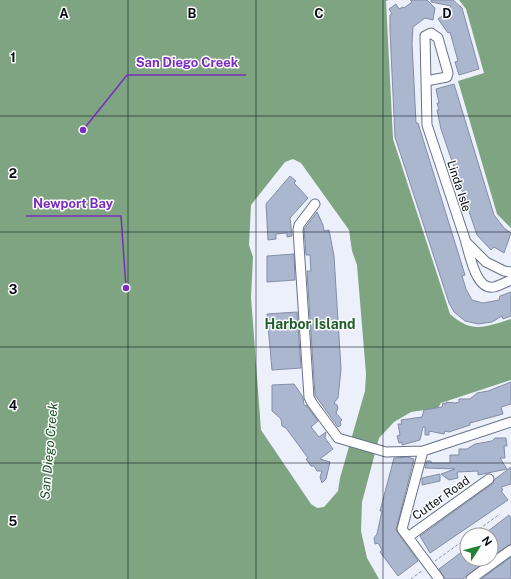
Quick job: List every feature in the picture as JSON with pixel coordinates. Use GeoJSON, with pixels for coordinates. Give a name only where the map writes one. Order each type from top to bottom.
{"type":"FeatureCollection","features":[{"type":"Feature","properties":{"kind":"street","name":"Linda Isle"},"geometry":{"type":"LineString","coordinates":[[426,82],[447,77],[448,73],[438,38],[431,33],[425,36],[426,82],[427,125],[466,242],[486,262],[504,271],[511,272]]}},
{"type":"Feature","properties":{"kind":"street"},"geometry":{"type":"LineString","coordinates":[[315,204],[299,225],[298,230],[309,397],[334,434],[344,441],[386,452],[423,451],[511,422]]}},
{"type":"Feature","properties":{"kind":"street"},"geometry":{"type":"LineString","coordinates":[[466,242],[480,282],[486,287],[494,287],[511,280]]}},
{"type":"Feature","properties":{"kind":"street"},"geometry":{"type":"LineString","coordinates":[[423,451],[402,529],[439,579]]}},
{"type":"Feature","properties":{"kind":"street","name":"Cutter Road"},"geometry":{"type":"LineString","coordinates":[[408,536],[488,479]]}},
{"type":"Feature","properties":{"kind":"street"},"geometry":{"type":"LineString","coordinates":[[471,579],[511,550]]}},
{"type":"Feature","properties":{"kind":"path"},"geometry":{"type":"LineString","coordinates":[[482,527],[500,514]]}},
{"type":"Feature","properties":{"kind":"path"},"geometry":{"type":"LineString","coordinates":[[411,579],[459,544]]}},
{"type":"Feature","properties":{"kind":"water"},"geometry":{"type":"Polygon","coordinates":[[[0,0],[389,0],[386,1],[393,139],[450,314],[465,324],[479,327],[511,319],[511,380],[441,403],[438,408],[411,412],[394,422],[379,438],[362,502],[361,531],[367,558],[379,579],[0,579],[0,0]],[[293,159],[285,162],[251,205],[249,245],[253,257],[251,297],[261,430],[311,504],[317,508],[324,507],[338,491],[340,478],[365,391],[366,374],[357,265],[352,251],[349,230],[301,163],[293,159]]]}},
{"type":"Feature","properties":{"kind":"water"},"geometry":{"type":"Polygon","coordinates":[[[459,0],[511,0],[511,228],[497,214],[458,81],[484,73],[466,9],[459,0]]]}},
{"type":"Feature","properties":{"kind":"building"},"geometry":{"type":"Polygon","coordinates":[[[410,0],[427,0],[435,8],[433,20],[425,18],[413,27],[412,43],[416,123],[418,123],[465,275],[462,276],[466,289],[472,300],[483,303],[499,300],[500,296],[511,292],[511,316],[503,319],[502,316],[492,322],[478,324],[465,321],[454,312],[449,303],[395,137],[390,30],[390,15],[392,14],[389,9],[396,4],[399,9],[404,8],[412,2],[410,0]]]}},
{"type":"Feature","properties":{"kind":"building"},"geometry":{"type":"Polygon","coordinates":[[[431,0],[453,0],[462,8],[479,69],[459,75],[455,62],[458,61],[450,32],[448,33],[438,19],[450,10],[449,8],[451,6],[431,2],[431,0]]]}},
{"type":"Feature","properties":{"kind":"building"},"geometry":{"type":"Polygon","coordinates":[[[454,84],[494,215],[504,228],[511,233],[504,253],[494,247],[491,250],[477,235],[441,129],[437,110],[439,110],[437,103],[439,103],[436,89],[454,84]]]}},
{"type":"Feature","properties":{"kind":"building"},"geometry":{"type":"Polygon","coordinates":[[[290,176],[296,181],[294,183],[308,198],[290,218],[292,236],[287,237],[287,233],[276,234],[276,239],[268,240],[266,204],[290,176]]]}},
{"type":"Feature","properties":{"kind":"building"},"geometry":{"type":"Polygon","coordinates":[[[317,212],[324,231],[329,230],[334,256],[341,369],[338,398],[334,403],[338,408],[336,413],[342,420],[340,422],[341,425],[338,427],[315,395],[307,271],[311,271],[310,255],[306,255],[304,229],[317,212]]]}},
{"type":"Feature","properties":{"kind":"building"},"geometry":{"type":"Polygon","coordinates":[[[294,254],[295,280],[267,282],[267,256],[294,254]]]}},
{"type":"Feature","properties":{"kind":"building"},"geometry":{"type":"Polygon","coordinates":[[[297,312],[301,368],[272,370],[267,314],[297,312]]]}},
{"type":"Feature","properties":{"kind":"building"},"geometry":{"type":"Polygon","coordinates":[[[511,382],[511,404],[501,407],[503,414],[470,423],[470,425],[449,432],[445,431],[444,434],[429,431],[429,435],[425,435],[425,427],[423,427],[420,440],[402,445],[402,442],[399,443],[397,436],[400,435],[398,424],[402,424],[401,420],[422,417],[424,410],[442,407],[443,403],[446,404],[446,402],[455,403],[459,402],[459,399],[470,399],[477,393],[488,391],[511,382]]]}},
{"type":"Feature","properties":{"kind":"building"},"geometry":{"type":"Polygon","coordinates":[[[294,384],[303,397],[304,405],[307,406],[318,421],[311,427],[319,437],[326,432],[325,438],[333,449],[320,459],[330,462],[326,479],[322,483],[320,477],[322,471],[317,471],[314,466],[311,466],[306,459],[308,458],[286,428],[282,426],[281,419],[272,411],[272,385],[294,384]]]}},
{"type":"Feature","properties":{"kind":"building"},"geometry":{"type":"Polygon","coordinates":[[[495,438],[506,438],[507,446],[504,446],[505,458],[500,458],[507,469],[478,475],[478,471],[457,472],[458,478],[449,480],[441,474],[455,469],[425,468],[427,461],[431,461],[431,463],[450,463],[450,455],[459,455],[459,449],[467,449],[475,444],[492,441],[495,438]]]}},
{"type":"Feature","properties":{"kind":"building"},"geometry":{"type":"Polygon","coordinates":[[[408,457],[414,459],[396,530],[418,561],[398,576],[380,552],[382,550],[378,543],[375,544],[374,538],[377,534],[382,511],[380,511],[394,458],[408,457]]]}},
{"type":"Feature","properties":{"kind":"building"},"geometry":{"type":"Polygon","coordinates":[[[511,467],[511,484],[501,487],[503,490],[501,491],[508,500],[468,527],[459,527],[459,533],[430,553],[420,536],[492,484],[495,479],[511,467]]]}},
{"type":"Feature","properties":{"kind":"building"},"geometry":{"type":"Polygon","coordinates":[[[440,474],[440,481],[422,485],[422,478],[440,474]]]}},
{"type":"Feature","properties":{"kind":"building"},"geometry":{"type":"Polygon","coordinates":[[[509,515],[511,518],[511,544],[499,552],[499,527],[493,527],[509,515]]]}},
{"type":"Feature","properties":{"kind":"building"},"geometry":{"type":"Polygon","coordinates":[[[459,554],[459,567],[478,567],[463,579],[445,579],[439,569],[459,554]]]}},
{"type":"Feature","properties":{"kind":"building"},"geometry":{"type":"Polygon","coordinates":[[[511,557],[511,579],[481,579],[499,567],[511,557]]]}},
{"type":"Feature","properties":{"kind":"place","name":"San Diego Creek"},"geometry":{"type":"Point","coordinates":[83,130]}},
{"type":"Feature","properties":{"kind":"place","name":"Newport Bay"},"geometry":{"type":"Point","coordinates":[126,288]}},
{"type":"Feature","properties":{"kind":"district","name":"Harbor Island"},"geometry":{"type":"Point","coordinates":[310,324]}}]}
